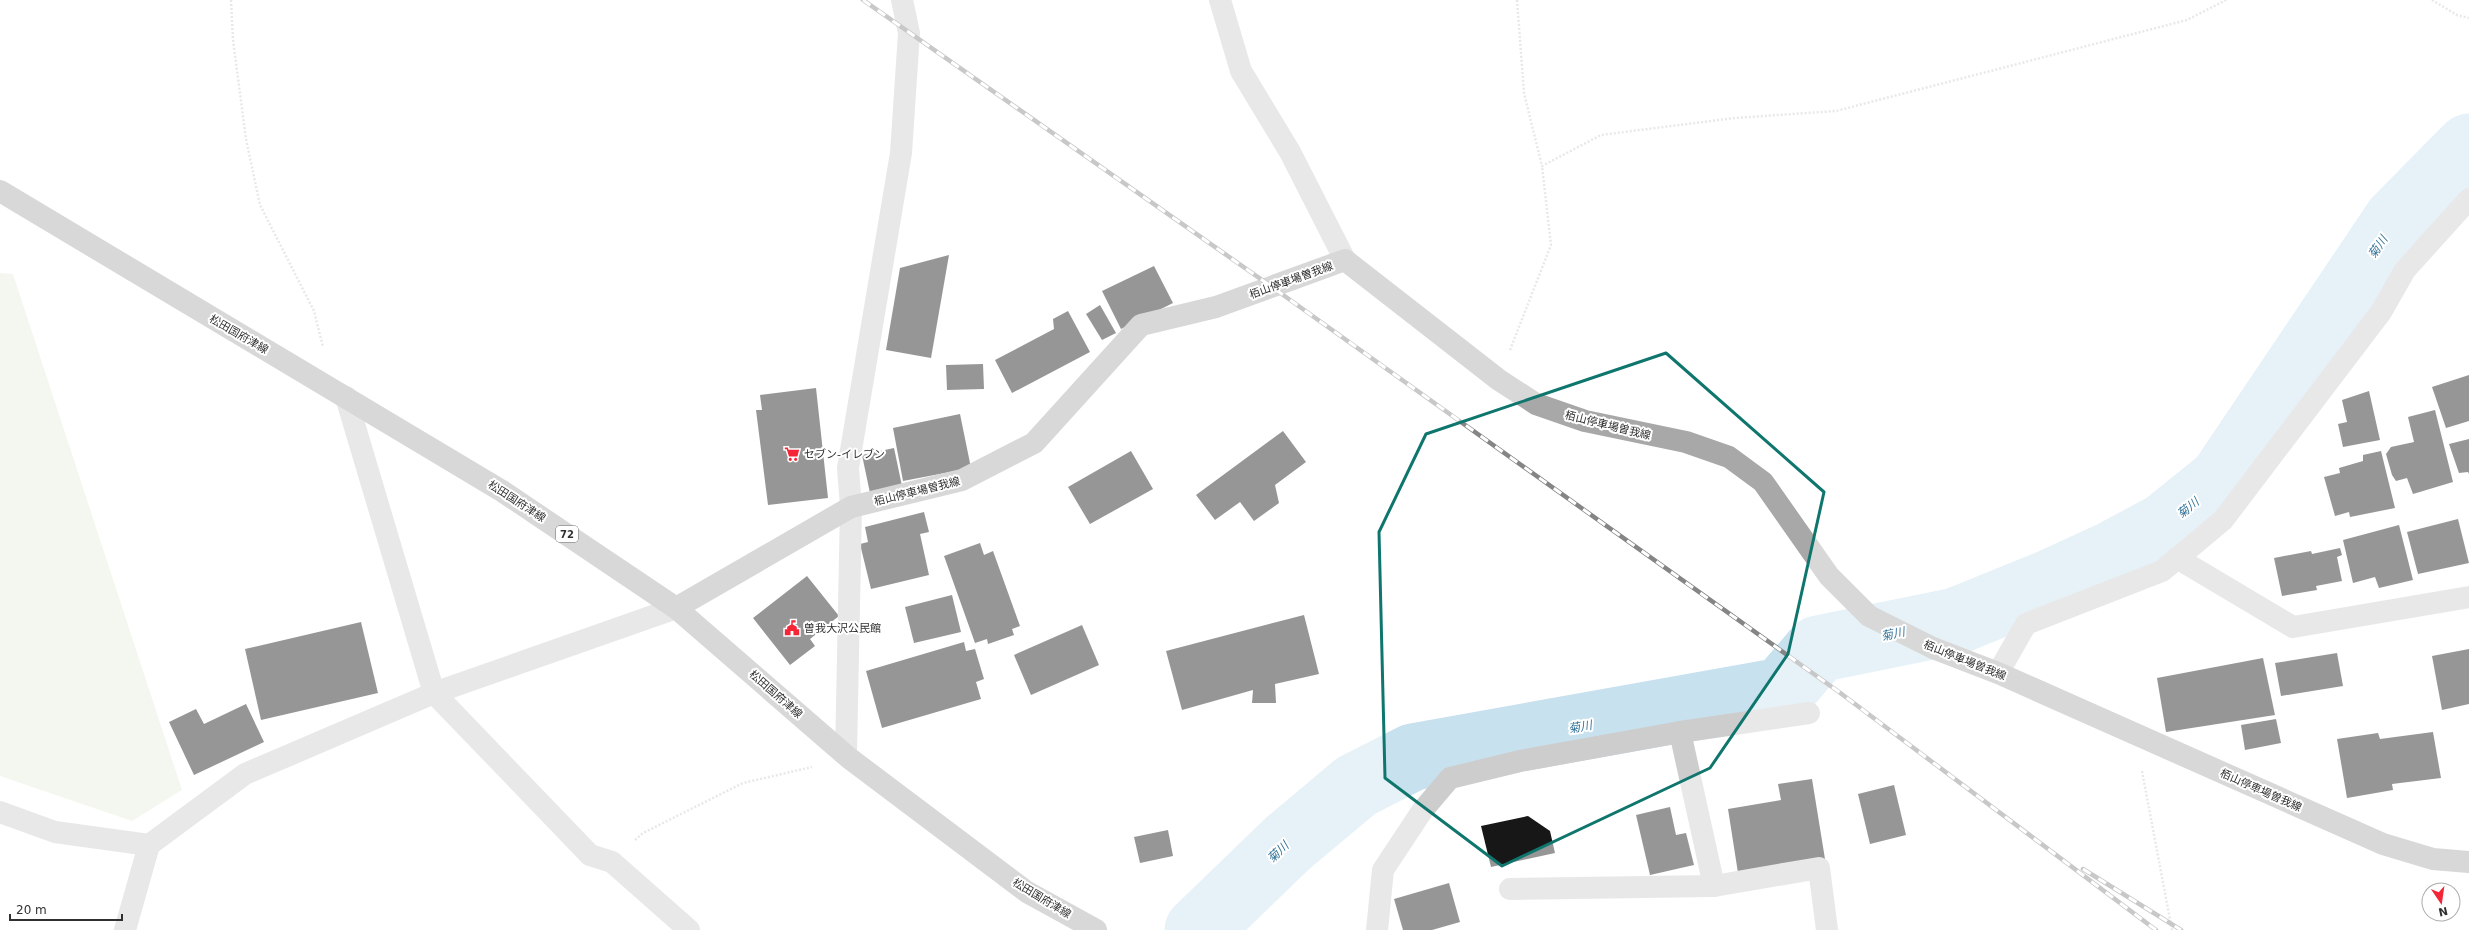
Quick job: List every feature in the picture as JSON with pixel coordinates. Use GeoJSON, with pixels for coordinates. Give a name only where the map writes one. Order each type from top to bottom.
{"type":"FeatureCollection","features":[{"type":"Feature","properties":{"kind":"main road","name":"松田国府津線"},"geometry":{"type":"LineString","coordinates":[[0,191],[502,491],[676,608],[848,756],[1027,892],[1096,930]]}},
{"type":"Feature","properties":{"kind":"main road","name":"栢山停車場曽我線"},"geometry":{"type":"LineString","coordinates":[[676,608],[851,507],[962,480],[1034,444],[1141,325],[1216,307],[1345,260],[1499,380],[1536,404],[1584,421],[1686,442],[1729,457],[1762,482],[1829,576],[1868,616],[1934,648],[1998,673],[2383,844],[2433,859],[2469,862]]}},
{"type":"Feature","properties":{"kind":"street"},"geometry":{"type":"LineString","coordinates":[[848,756],[851,507],[848,468],[901,152],[909,33],[902,0]]}},
{"type":"Feature","properties":{"kind":"street"},"geometry":{"type":"LineString","coordinates":[[1220,0],[1241,71],[1290,152],[1345,260]]}},
{"type":"Feature","properties":{"kind":"street"},"geometry":{"type":"LineString","coordinates":[[1998,673],[2026,624],[2162,571],[2222,520],[2382,312],[2405,270],[2469,199]]}},
{"type":"Feature","properties":{"kind":"street"},"geometry":{"type":"LineString","coordinates":[[346,397],[434,693],[590,855],[612,862],[689,930]]}},
{"type":"Feature","properties":{"kind":"street"},"geometry":{"type":"LineString","coordinates":[[2177,558],[2293,626],[2469,597]]}},
{"type":"Feature","properties":{"kind":"street"},"geometry":{"type":"LineString","coordinates":[[125,930],[149,845],[245,774],[434,693],[676,608]]}},
{"type":"Feature","properties":{"kind":"street"},"geometry":{"type":"LineString","coordinates":[[1377,930],[1383,870],[1422,811],[1450,778],[1520,761],[1680,732],[1809,713]]}},
{"type":"Feature","properties":{"kind":"street"},"geometry":{"type":"LineString","coordinates":[[1680,732],[1714,886]]}},
{"type":"Feature","properties":{"kind":"street"},"geometry":{"type":"LineString","coordinates":[[0,812],[55,832],[149,845]]}},
{"type":"Feature","properties":{"kind":"street"},"geometry":{"type":"LineString","coordinates":[[1510,889],[1714,886],[1819,868],[1827,930]]}},
{"type":"Feature","properties":{"kind":"path"},"geometry":{"type":"LineString","coordinates":[[231,0],[233,40],[246,139],[260,205],[314,311],[324,350],[324,384]]}},
{"type":"Feature","properties":{"kind":"path"},"geometry":{"type":"LineString","coordinates":[[1499,380],[1551,245],[1542,166],[1524,93],[1517,0]]}},
{"type":"Feature","properties":{"kind":"path"},"geometry":{"type":"LineString","coordinates":[[1542,166],[1601,135],[1735,118],[1836,111],[2187,20],[2226,0]]}},
{"type":"Feature","properties":{"kind":"path"},"geometry":{"type":"LineString","coordinates":[[2432,0],[2457,14],[2469,18]]}},
{"type":"Feature","properties":{"kind":"path"},"geometry":{"type":"LineString","coordinates":[[2137,735],[2148,808],[2166,904],[2173,925],[2172,930]]}},
{"type":"Feature","properties":{"kind":"path"},"geometry":{"type":"LineString","coordinates":[[612,862],[643,833],[743,784],[848,756]]}},
{"type":"Feature","properties":{"kind":"highlighted area"},"geometry":{"type":"Polygon","coordinates":[[[1666,353],[1824,492],[1788,654],[1710,768],[1502,866],[1385,778],[1379,532],[1426,434],[1666,353]]]}},
{"type":"Feature","properties":{"kind":"green space"},"geometry":{"type":"Polygon","coordinates":[[[0,273],[13,274],[182,790],[132,821],[0,776],[0,273]]]}},
{"type":"Feature","properties":{"kind":"building"},"geometry":{"type":"Polygon","coordinates":[[[949,255],[931,358],[886,350],[900,268],[949,255]]]}},
{"type":"Feature","properties":{"kind":"building"},"geometry":{"type":"Polygon","coordinates":[[[1154,266],[1173,303],[1121,329],[1102,291],[1154,266]]]}},
{"type":"Feature","properties":{"kind":"building"},"geometry":{"type":"Polygon","coordinates":[[[1100,305],[1116,333],[1102,340],[1086,314],[1100,305]]]}},
{"type":"Feature","properties":{"kind":"building"},"geometry":{"type":"Polygon","coordinates":[[[1068,311],[1090,352],[1012,393],[995,360],[1054,329],[1053,319],[1068,311]]]}},
{"type":"Feature","properties":{"kind":"building"},"geometry":{"type":"Polygon","coordinates":[[[983,364],[984,389],[947,390],[946,365],[983,364]]]}},
{"type":"Feature","properties":{"kind":"building"},"geometry":{"type":"Polygon","coordinates":[[[2469,375],[2469,421],[2446,428],[2432,387],[2469,375]]]}},
{"type":"Feature","properties":{"kind":"building","name":"セブン-イレブン"},"geometry":{"type":"Polygon","coordinates":[[[816,388],[828,498],[768,505],[756,410],[762,410],[760,395],[816,388]]]}},
{"type":"Feature","properties":{"kind":"building"},"geometry":{"type":"Polygon","coordinates":[[[2369,391],[2380,440],[2343,447],[2338,424],[2347,422],[2342,400],[2369,391]]]}},
{"type":"Feature","properties":{"kind":"building"},"geometry":{"type":"Polygon","coordinates":[[[2435,410],[2453,482],[2413,494],[2407,478],[2396,481],[2392,475],[2386,454],[2391,447],[2414,442],[2408,417],[2435,410]]]}},
{"type":"Feature","properties":{"kind":"building"},"geometry":{"type":"Polygon","coordinates":[[[960,414],[971,468],[903,481],[893,428],[960,414]]]}},
{"type":"Feature","properties":{"kind":"building"},"geometry":{"type":"Polygon","coordinates":[[[1283,431],[1306,462],[1275,485],[1279,503],[1254,521],[1240,502],[1215,520],[1196,495],[1283,431]]]}},
{"type":"Feature","properties":{"kind":"building"},"geometry":{"type":"Polygon","coordinates":[[[2469,439],[2469,474],[2468,472],[2459,473],[2449,444],[2469,439]]]}},
{"type":"Feature","properties":{"kind":"building"},"geometry":{"type":"Polygon","coordinates":[[[894,448],[902,486],[870,493],[862,455],[894,448]]]}},
{"type":"Feature","properties":{"kind":"building"},"geometry":{"type":"Polygon","coordinates":[[[1131,451],[1153,489],[1090,524],[1068,487],[1131,451]]]}},
{"type":"Feature","properties":{"kind":"building"},"geometry":{"type":"Polygon","coordinates":[[[2381,451],[2395,508],[2350,517],[2349,512],[2335,516],[2324,477],[2340,473],[2339,468],[2363,461],[2363,455],[2381,451]]]}},
{"type":"Feature","properties":{"kind":"building"},"geometry":{"type":"Polygon","coordinates":[[[924,512],[929,532],[920,534],[929,575],[871,589],[860,544],[868,542],[865,527],[924,512]]]}},
{"type":"Feature","properties":{"kind":"building"},"geometry":{"type":"Polygon","coordinates":[[[2458,519],[2469,563],[2418,574],[2407,532],[2458,519]]]}},
{"type":"Feature","properties":{"kind":"building"},"geometry":{"type":"Polygon","coordinates":[[[2399,525],[2413,580],[2379,588],[2375,577],[2353,583],[2343,540],[2399,525]]]}},
{"type":"Feature","properties":{"kind":"building"},"geometry":{"type":"Polygon","coordinates":[[[980,543],[984,555],[993,551],[1020,626],[1012,629],[1014,635],[988,644],[987,639],[975,643],[944,556],[980,543]]]}},
{"type":"Feature","properties":{"kind":"building"},"geometry":{"type":"Polygon","coordinates":[[[2340,548],[2342,555],[2337,557],[2342,581],[2316,586],[2317,590],[2282,596],[2274,558],[2311,551],[2312,554],[2340,548]]]}},
{"type":"Feature","properties":{"kind":"building","name":"曽我大沢公民館"},"geometry":{"type":"Polygon","coordinates":[[[807,576],[839,616],[810,639],[815,646],[790,665],[753,618],[807,576]]]}},
{"type":"Feature","properties":{"kind":"building"},"geometry":{"type":"Polygon","coordinates":[[[952,595],[961,632],[914,643],[905,607],[952,595]]]}},
{"type":"Feature","properties":{"kind":"building"},"geometry":{"type":"Polygon","coordinates":[[[1304,615],[1319,674],[1275,684],[1276,703],[1252,703],[1253,690],[1182,710],[1166,651],[1304,615]]]}},
{"type":"Feature","properties":{"kind":"building"},"geometry":{"type":"Polygon","coordinates":[[[361,622],[378,693],[261,720],[245,649],[361,622]]]}},
{"type":"Feature","properties":{"kind":"building"},"geometry":{"type":"Polygon","coordinates":[[[1082,625],[1099,665],[1031,695],[1014,655],[1082,625]]]}},
{"type":"Feature","properties":{"kind":"building"},"geometry":{"type":"Polygon","coordinates":[[[964,642],[966,651],[975,649],[984,679],[976,682],[981,699],[882,728],[866,671],[964,642]]]}},
{"type":"Feature","properties":{"kind":"building"},"geometry":{"type":"Polygon","coordinates":[[[2469,649],[2469,704],[2442,710],[2432,656],[2469,649]]]}},
{"type":"Feature","properties":{"kind":"building"},"geometry":{"type":"Polygon","coordinates":[[[2337,653],[2343,686],[2281,696],[2275,663],[2337,653]]]}},
{"type":"Feature","properties":{"kind":"building"},"geometry":{"type":"Polygon","coordinates":[[[2263,658],[2275,715],[2166,732],[2157,678],[2263,658]]]}},
{"type":"Feature","properties":{"kind":"building"},"geometry":{"type":"Polygon","coordinates":[[[246,704],[264,742],[194,775],[169,722],[196,709],[204,724],[246,704]]]}},
{"type":"Feature","properties":{"kind":"building"},"geometry":{"type":"Polygon","coordinates":[[[2276,719],[2281,743],[2245,750],[2241,725],[2276,719]]]}},
{"type":"Feature","properties":{"kind":"building"},"geometry":{"type":"Polygon","coordinates":[[[2433,732],[2441,778],[2392,784],[2393,790],[2347,798],[2337,739],[2378,733],[2380,739],[2433,732]]]}},
{"type":"Feature","properties":{"kind":"building"},"geometry":{"type":"Polygon","coordinates":[[[1812,779],[1825,859],[1738,873],[1728,809],[1781,800],[1778,784],[1812,779]]]}},
{"type":"Feature","properties":{"kind":"building"},"geometry":{"type":"Polygon","coordinates":[[[1894,785],[1906,835],[1870,844],[1858,794],[1894,785]]]}},
{"type":"Feature","properties":{"kind":"building"},"geometry":{"type":"Polygon","coordinates":[[[1670,807],[1676,835],[1686,833],[1694,865],[1650,875],[1636,815],[1670,807]]]}},
{"type":"Feature","properties":{"kind":"building"},"geometry":{"type":"Polygon","coordinates":[[[1528,816],[1550,831],[1555,853],[1491,867],[1481,826],[1528,816]]]}},
{"type":"Feature","properties":{"kind":"building"},"geometry":{"type":"Polygon","coordinates":[[[1168,830],[1173,856],[1140,863],[1134,837],[1168,830]]]}},
{"type":"Feature","properties":{"kind":"building"},"geometry":{"type":"Polygon","coordinates":[[[1449,883],[1460,922],[1432,930],[1403,930],[1394,899],[1449,883]]]}},
{"type":"Feature","properties":{"kind":"waterway","name":"菊川"},"geometry":{"type":"LineString","coordinates":[[1198,930],[1288,843],[1356,786],[1413,757],[1782,691],[1818,649],[1956,621],[2050,583],[2111,555],[2165,526],[2222,480],[2397,220],[2469,147]]}},
{"type":"Feature","properties":{"kind":"railway"},"geometry":{"type":"LineString","coordinates":[[863,0],[1272,287],[1839,692],[2156,930]]}},
{"type":"Feature","properties":{"kind":"railway"},"geometry":{"type":"LineString","coordinates":[[2083,869],[2181,930]]}},
{"type":"Feature","properties":{"kind":"place","name":"セブン-イレブン"},"geometry":{"type":"Point","coordinates":[792,454]}},
{"type":"Feature","properties":{"kind":"place","name":"曽我大沢公民館"},"geometry":{"type":"Point","coordinates":[792,628]}}]}
